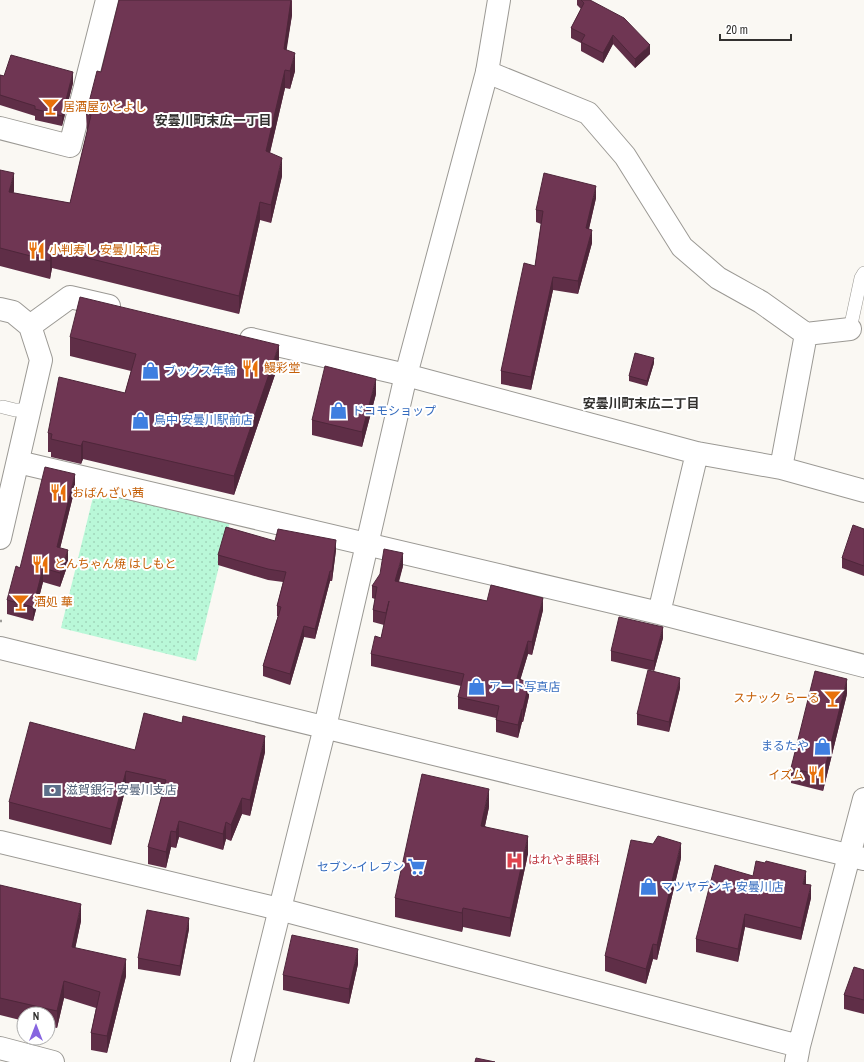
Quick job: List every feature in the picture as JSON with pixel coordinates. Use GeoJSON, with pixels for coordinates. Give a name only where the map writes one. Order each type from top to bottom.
{"type":"FeatureCollection","features":[{"type":"Feature","properties":{"kind":"street"},"geometry":{"type":"LineString","coordinates":[[0,128],[70,146],[107,0]]}},
{"type":"Feature","properties":{"kind":"street"},"geometry":{"type":"LineString","coordinates":[[242,1062],[325,727],[406,375],[487,72],[499,0]]}},
{"type":"Feature","properties":{"kind":"street"},"geometry":{"type":"LineString","coordinates":[[487,72],[588,113],[625,156],[682,247],[718,278],[761,302],[806,334],[850,329]]}},
{"type":"Feature","properties":{"kind":"street"},"geometry":{"type":"LineString","coordinates":[[30,326],[70,297],[131,311]]}},
{"type":"Feature","properties":{"kind":"street"},"geometry":{"type":"LineString","coordinates":[[0,309],[13,312],[30,326],[41,360],[0,538]]}},
{"type":"Feature","properties":{"kind":"street"},"geometry":{"type":"LineString","coordinates":[[230,334],[406,375],[697,453],[781,468],[864,491]]}},
{"type":"Feature","properties":{"kind":"street"},"geometry":{"type":"LineString","coordinates":[[781,468],[806,334]]}},
{"type":"Feature","properties":{"kind":"street"},"geometry":{"type":"LineString","coordinates":[[659,613],[697,453]]}},
{"type":"Feature","properties":{"kind":"street"},"geometry":{"type":"LineString","coordinates":[[18,462],[659,613],[864,666]]}},
{"type":"Feature","properties":{"kind":"street"},"geometry":{"type":"LineString","coordinates":[[0,648],[857,857]]}},
{"type":"Feature","properties":{"kind":"street"},"geometry":{"type":"LineString","coordinates":[[0,842],[279,909],[797,1054],[857,857],[864,799]]}},
{"type":"Feature","properties":{"kind":"street"},"geometry":{"type":"LineString","coordinates":[[0,1048],[53,1062]]}},
{"type":"Feature","properties":{"kind":"lane"},"geometry":{"type":"LineString","coordinates":[[850,329],[861,278],[864,273]]}},
{"type":"Feature","properties":{"kind":"lane"},"geometry":{"type":"LineString","coordinates":[[3,407],[15,410],[29,410]]}},
{"type":"Feature","properties":{"kind":"green space"},"geometry":{"type":"Polygon","coordinates":[[[95,489],[230,521],[196,661],[61,628],[95,489]]]}},
{"type":"Feature","properties":{"kind":"building"},"geometry":{"type":"Polygon","coordinates":[[[119,0],[291,0],[284,49],[295,53],[290,71],[285,70],[266,151],[282,158],[271,205],[260,202],[239,296],[52,249],[50,261],[0,248],[0,170],[14,173],[9,192],[70,203],[91,115],[86,114],[97,71],[101,72],[119,0]]]}},
{"type":"Feature","properties":{"kind":"building"},"geometry":{"type":"Polygon","coordinates":[[[581,0],[590,0],[624,18],[650,45],[635,59],[613,35],[603,53],[581,42],[585,35],[571,28],[584,3],[581,0]]]}},
{"type":"Feature","properties":{"kind":"building"},"geometry":{"type":"Polygon","coordinates":[[[11,55],[73,72],[62,116],[35,109],[35,106],[0,95],[0,75],[4,76],[11,55]]]}},
{"type":"Feature","properties":{"kind":"building"},"geometry":{"type":"Polygon","coordinates":[[[544,173],[596,186],[586,228],[592,230],[578,281],[553,277],[531,377],[501,371],[524,263],[535,266],[543,211],[536,210],[544,173]]]}},
{"type":"Feature","properties":{"kind":"building"},"geometry":{"type":"Polygon","coordinates":[[[80,297],[279,345],[234,476],[83,441],[81,446],[51,439],[52,434],[48,433],[59,377],[125,393],[136,354],[70,337],[80,297]]]}},
{"type":"Feature","properties":{"kind":"building"},"geometry":{"type":"Polygon","coordinates":[[[635,353],[654,358],[647,381],[629,376],[635,353]]]}},
{"type":"Feature","properties":{"kind":"building"},"geometry":{"type":"Polygon","coordinates":[[[325,366],[376,379],[362,432],[312,420],[325,366]]]}},
{"type":"Feature","properties":{"kind":"building"},"geometry":{"type":"Polygon","coordinates":[[[45,467],[75,474],[57,547],[68,550],[60,573],[43,568],[33,607],[7,600],[16,566],[20,568],[45,467]]]}},
{"type":"Feature","properties":{"kind":"building"},"geometry":{"type":"Polygon","coordinates":[[[853,525],[864,529],[864,566],[842,558],[853,525]]]}},
{"type":"Feature","properties":{"kind":"building"},"geometry":{"type":"Polygon","coordinates":[[[226,527],[275,541],[278,529],[336,540],[332,571],[330,571],[315,629],[304,626],[290,674],[263,666],[281,607],[277,606],[286,572],[268,569],[218,555],[226,527]]]}},
{"type":"Feature","properties":{"kind":"building"},"geometry":{"type":"Polygon","coordinates":[[[384,549],[403,553],[395,581],[487,601],[491,585],[543,598],[532,642],[528,641],[517,678],[529,683],[518,725],[496,720],[499,706],[458,697],[464,674],[371,654],[375,636],[381,638],[389,601],[386,613],[373,610],[377,587],[372,586],[380,574],[384,549]]]}},
{"type":"Feature","properties":{"kind":"building"},"geometry":{"type":"Polygon","coordinates":[[[619,617],[663,627],[654,661],[611,651],[619,617]]]}},
{"type":"Feature","properties":{"kind":"building"},"geometry":{"type":"Polygon","coordinates":[[[648,670],[680,678],[669,722],[637,714],[648,670]]]}},
{"type":"Feature","properties":{"kind":"building"},"geometry":{"type":"Polygon","coordinates":[[[815,671],[847,679],[823,776],[791,768],[815,671]]]}},
{"type":"Feature","properties":{"kind":"building"},"geometry":{"type":"Polygon","coordinates":[[[144,713],[182,723],[183,716],[265,736],[250,800],[242,798],[231,825],[226,822],[223,834],[179,821],[176,832],[171,831],[166,852],[148,847],[166,780],[126,771],[111,829],[9,802],[30,722],[135,750],[144,713]]]}},
{"type":"Feature","properties":{"kind":"building"},"geometry":{"type":"Polygon","coordinates":[[[422,774],[489,789],[481,826],[528,836],[510,918],[463,908],[462,913],[395,898],[422,774]]]}},
{"type":"Feature","properties":{"kind":"building"},"geometry":{"type":"Polygon","coordinates":[[[658,836],[681,843],[657,945],[653,944],[646,969],[605,956],[631,840],[653,844],[658,836]]]}},
{"type":"Feature","properties":{"kind":"building"},"geometry":{"type":"Polygon","coordinates":[[[756,861],[765,863],[766,861],[806,871],[803,884],[811,885],[801,928],[745,914],[738,949],[696,939],[715,865],[753,876],[756,861]]]}},
{"type":"Feature","properties":{"kind":"building"},"geometry":{"type":"Polygon","coordinates":[[[0,885],[81,904],[72,947],[126,959],[107,1036],[91,1033],[100,992],[64,981],[57,1011],[56,1006],[35,1006],[0,998],[0,885]]]}},
{"type":"Feature","properties":{"kind":"building"},"geometry":{"type":"Polygon","coordinates":[[[147,910],[189,918],[180,966],[138,958],[147,910]]]}},
{"type":"Feature","properties":{"kind":"building"},"geometry":{"type":"Polygon","coordinates":[[[292,935],[358,949],[349,989],[283,975],[292,935]]]}},
{"type":"Feature","properties":{"kind":"building"},"geometry":{"type":"Polygon","coordinates":[[[854,967],[864,970],[864,1000],[844,995],[854,967]]]}},
{"type":"Feature","properties":{"kind":"building"},"geometry":{"type":"Polygon","coordinates":[[[476,1058],[495,1062],[475,1062],[476,1058]]]}},
{"type":"Feature","properties":{"kind":"place","name":"居酒屋ひとよし"},"geometry":{"type":"Point","coordinates":[50,107]}},
{"type":"Feature","properties":{"kind":"place","name":"小判寿し 安曇川本店"},"geometry":{"type":"Point","coordinates":[36,250]}},
{"type":"Feature","properties":{"kind":"place","name":"鰻彩堂"},"geometry":{"type":"Point","coordinates":[251,368]}},
{"type":"Feature","properties":{"kind":"place","name":"ブックス年輪"},"geometry":{"type":"Point","coordinates":[151,371]}},
{"type":"Feature","properties":{"kind":"place","name":"ドコモショップ"},"geometry":{"type":"Point","coordinates":[339,411]}},
{"type":"Feature","properties":{"kind":"place","name":"鳥中 安曇川駅前店"},"geometry":{"type":"Point","coordinates":[141,420]}},
{"type":"Feature","properties":{"kind":"place","name":"おばんざい茜"},"geometry":{"type":"Point","coordinates":[59,493]}},
{"type":"Feature","properties":{"kind":"place","name":"とんちゃん焼 はしもと"},"geometry":{"type":"Point","coordinates":[41,564]}},
{"type":"Feature","properties":{"kind":"place","name":"酒処 華"},"geometry":{"type":"Point","coordinates":[21,602]}},
{"type":"Feature","properties":{"kind":"place","name":"アート写真店"},"geometry":{"type":"Point","coordinates":[476,687]}},
{"type":"Feature","properties":{"kind":"place","name":"スナック らーる"},"geometry":{"type":"Point","coordinates":[833,698]}},
{"type":"Feature","properties":{"kind":"place","name":"まるたや"},"geometry":{"type":"Point","coordinates":[822,746]}},
{"type":"Feature","properties":{"kind":"place","name":"イズム"},"geometry":{"type":"Point","coordinates":[817,775]}},
{"type":"Feature","properties":{"kind":"place","name":"滋賀銀行 安曇川支店"},"geometry":{"type":"Point","coordinates":[53,790]}},
{"type":"Feature","properties":{"kind":"place","name":"はれやま眼科"},"geometry":{"type":"Point","coordinates":[515,860]}},
{"type":"Feature","properties":{"kind":"place","name":"セブン-イレブン"},"geometry":{"type":"Point","coordinates":[417,867]}},
{"type":"Feature","properties":{"kind":"place","name":"マツヤデンキ 安曇川店"},"geometry":{"type":"Point","coordinates":[648,887]}},
{"type":"Feature","properties":{"kind":"district","name":"安曇川町末広一丁目"},"geometry":{"type":"Point","coordinates":[213,120]}},
{"type":"Feature","properties":{"kind":"district","name":"安曇川町末広二丁目"},"geometry":{"type":"Point","coordinates":[641,403]}}]}
